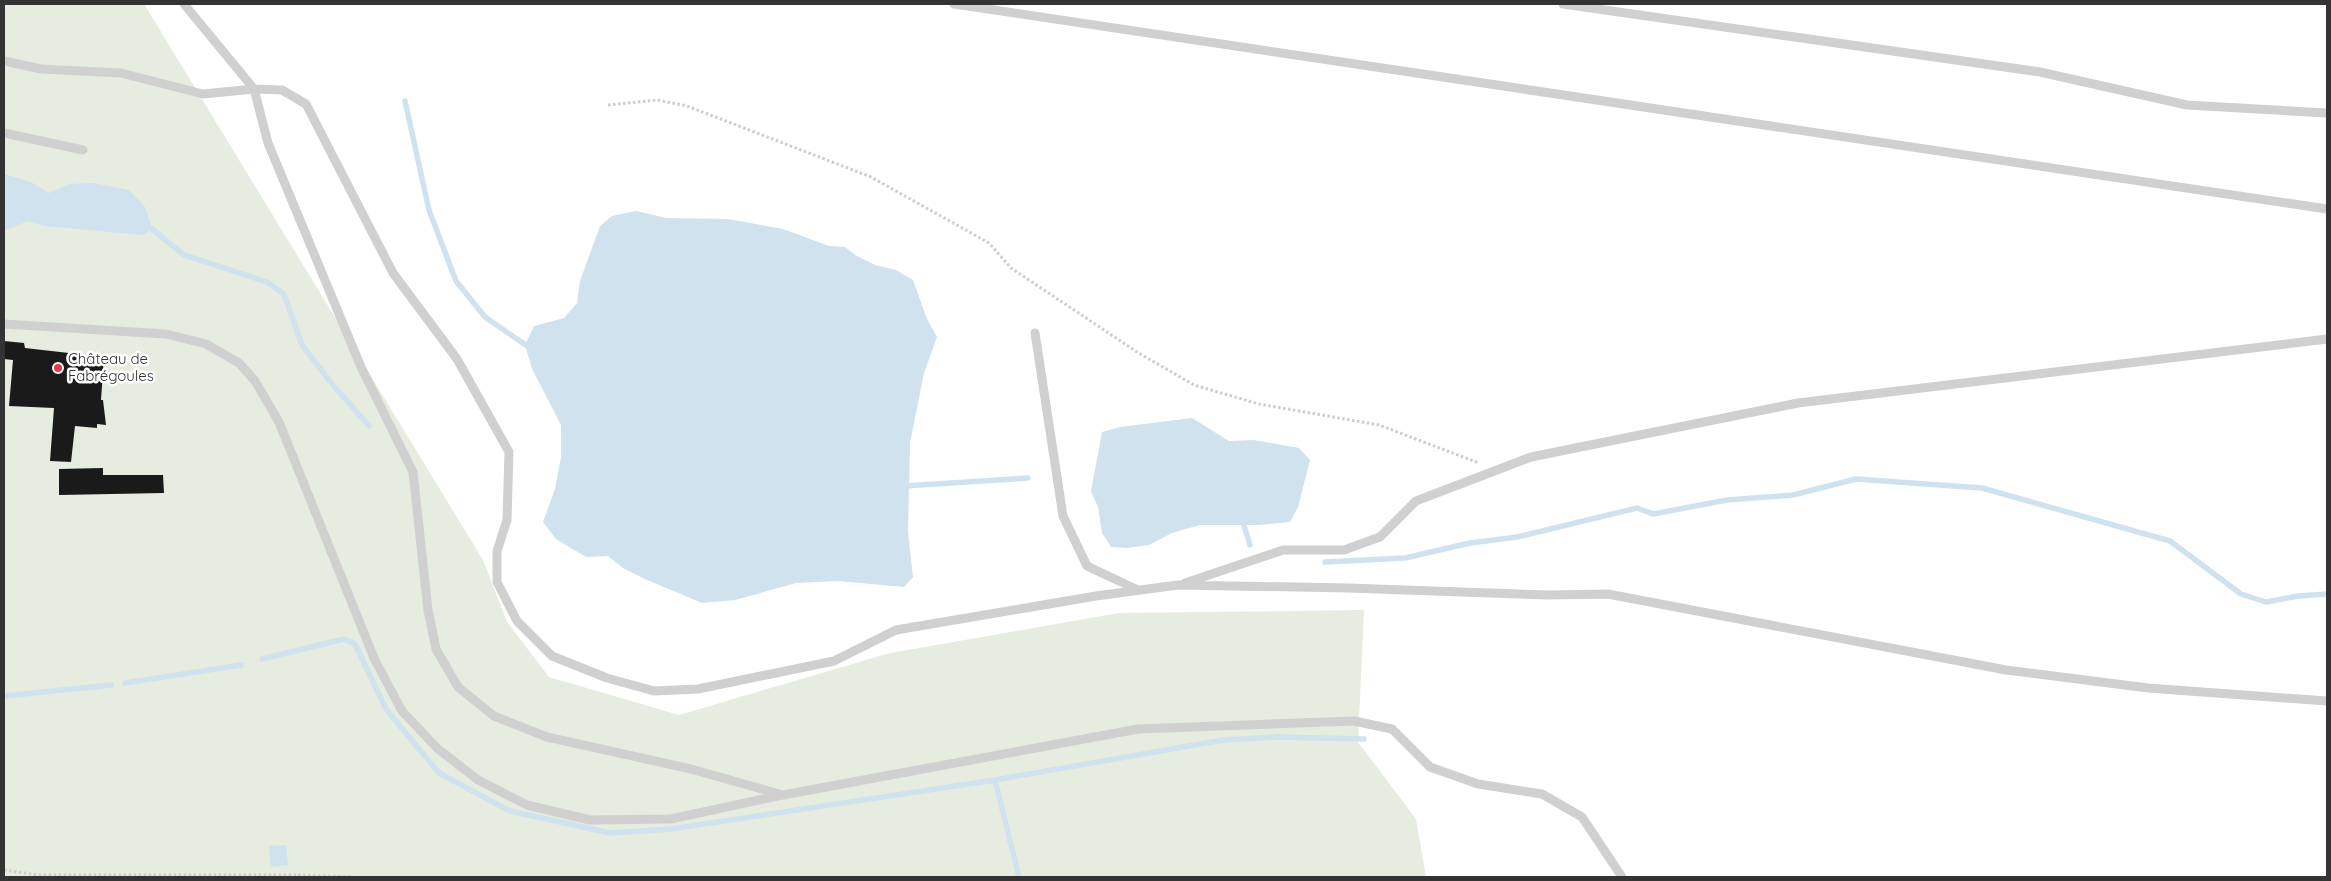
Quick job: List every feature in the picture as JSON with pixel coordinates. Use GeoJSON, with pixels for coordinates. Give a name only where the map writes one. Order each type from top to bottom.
{"type":"FeatureCollection","features":[{"type":"Feature","properties":{"kind":"lane"},"geometry":{"type":"LineString","coordinates":[[184,4],[254,89],[268,143],[275,161],[361,367],[413,472],[428,610],[436,649],[458,687],[494,716],[547,737],[691,769],[783,795]]}},
{"type":"Feature","properties":{"kind":"lane"},"geometry":{"type":"LineString","coordinates":[[954,4],[2327,210]]}},
{"type":"Feature","properties":{"kind":"lane"},"geometry":{"type":"LineString","coordinates":[[1563,4],[2040,72],[2186,105],[2327,113]]}},
{"type":"Feature","properties":{"kind":"lane"},"geometry":{"type":"LineString","coordinates":[[4,62],[41,69],[121,73],[203,94],[254,89],[282,90],[306,104],[394,274],[457,359],[509,452],[507,520],[497,551],[498,582],[518,621],[552,656],[607,678],[654,691],[698,689],[834,661],[896,630],[1178,585],[1348,588],[1548,595],[1608,594],[2006,670],[2148,688],[2327,701]]}},
{"type":"Feature","properties":{"kind":"lane"},"geometry":{"type":"LineString","coordinates":[[4,133],[83,150]]}},
{"type":"Feature","properties":{"kind":"lane"},"geometry":{"type":"LineString","coordinates":[[4,324],[166,334],[206,344],[239,363],[255,381],[279,422],[374,658],[402,711],[437,748],[478,780],[527,805],[590,820],[670,819],[783,795],[1138,729],[1354,721],[1392,729],[1430,767],[1478,784],[1542,794],[1582,817],[1622,877]]}},
{"type":"Feature","properties":{"kind":"lane"},"geometry":{"type":"LineString","coordinates":[[1036,333],[1063,516],[1087,566],[1138,590]]}},
{"type":"Feature","properties":{"kind":"lane"},"geometry":{"type":"LineString","coordinates":[[1178,585],[1283,550],[1344,550],[1380,537],[1416,501],[1531,458],[1798,403],[2327,339]]}},
{"type":"Feature","properties":{"kind":"path"},"geometry":{"type":"LineString","coordinates":[[608,104],[657,100],[687,106],[871,177],[989,243],[1011,268],[1137,352],[1194,385],[1259,404],[1379,425],[1497,470]]}},
{"type":"Feature","properties":{"kind":"path"},"geometry":{"type":"LineString","coordinates":[[4,870],[38,875],[298,875],[354,877]]}},
{"type":"Feature","properties":{"kind":"path"},"geometry":{"type":"LineString","coordinates":[[293,877],[298,875]]}},
{"type":"Feature","properties":{"kind":"shaded area"},"geometry":{"type":"Polygon","coordinates":[[[4,4],[144,4],[483,560],[507,622],[549,677],[679,715],[890,653],[1119,613],[1364,610],[1358,742],[1416,819],[1426,877],[4,877],[4,4]]]}},
{"type":"Feature","properties":{"kind":"water"},"geometry":{"type":"Polygon","coordinates":[[[4,174],[31,182],[49,193],[70,184],[93,183],[129,190],[145,207],[152,229],[143,235],[45,226],[28,221],[4,231],[4,174]]]}},
{"type":"Feature","properties":{"kind":"water"},"geometry":{"type":"Polygon","coordinates":[[[636,211],[666,218],[728,219],[783,229],[829,246],[845,247],[857,256],[875,265],[896,270],[913,280],[927,319],[937,337],[924,373],[910,443],[908,532],[913,577],[904,587],[838,581],[796,583],[735,600],[702,603],[623,568],[608,556],[586,557],[556,539],[543,522],[555,489],[561,457],[561,425],[532,369],[525,345],[534,326],[564,318],[577,303],[580,281],[600,226],[612,216],[636,211]]]}},
{"type":"Feature","properties":{"kind":"water"},"geometry":{"type":"Polygon","coordinates":[[[1192,418],[1229,441],[1254,440],[1299,448],[1310,460],[1298,507],[1290,522],[1259,525],[1200,525],[1172,533],[1149,545],[1127,548],[1111,547],[1102,533],[1098,507],[1091,491],[1102,432],[1120,427],[1192,418]]]}},
{"type":"Feature","properties":{"kind":"water"},"geometry":{"type":"Polygon","coordinates":[[[286,845],[288,865],[271,867],[269,846],[286,845]]]}},
{"type":"Feature","properties":{"kind":"building"},"geometry":{"type":"Polygon","coordinates":[[[4,341],[24,343],[25,348],[104,357],[101,400],[103,400],[106,425],[97,424],[97,428],[75,426],[71,462],[50,461],[54,408],[9,406],[13,360],[4,359],[4,341]]]}},
{"type":"Feature","properties":{"kind":"building"},"geometry":{"type":"Polygon","coordinates":[[[103,468],[103,475],[163,475],[164,493],[59,495],[59,469],[103,468]]]}},
{"type":"Feature","properties":{"kind":"waterway"},"geometry":{"type":"LineString","coordinates":[[405,101],[429,210],[456,281],[485,317],[530,348]]}},
{"type":"Feature","properties":{"kind":"waterway"},"geometry":{"type":"LineString","coordinates":[[145,227],[152,229],[184,255],[267,282],[284,294],[302,345],[333,385],[369,426]]}},
{"type":"Feature","properties":{"kind":"waterway"},"geometry":{"type":"LineString","coordinates":[[904,486],[1028,478]]}},
{"type":"Feature","properties":{"kind":"waterway"},"geometry":{"type":"LineString","coordinates":[[1325,562],[1405,558],[1470,543],[1517,537],[1637,508],[1653,514],[1727,500],[1793,495],[1856,479],[1982,488],[2170,541],[2241,594],[2266,602],[2298,596],[2327,594]]}},
{"type":"Feature","properties":{"kind":"waterway"},"geometry":{"type":"LineString","coordinates":[[1242,519],[1250,545]]}},
{"type":"Feature","properties":{"kind":"waterway"},"geometry":{"type":"LineString","coordinates":[[262,659],[344,639],[355,644],[386,709],[439,773],[510,811],[610,833],[671,829],[995,780],[1019,877]]}},
{"type":"Feature","properties":{"kind":"waterway"},"geometry":{"type":"LineString","coordinates":[[125,683],[241,665]]}},
{"type":"Feature","properties":{"kind":"waterway"},"geometry":{"type":"LineString","coordinates":[[4,696],[111,685]]}},
{"type":"Feature","properties":{"kind":"waterway"},"geometry":{"type":"LineString","coordinates":[[995,780],[1223,740],[1278,737],[1364,739]]}},
{"type":"Feature","properties":{"kind":"place","name":"Château de Fabrégoules"},"geometry":{"type":"Point","coordinates":[58,368]}}]}
